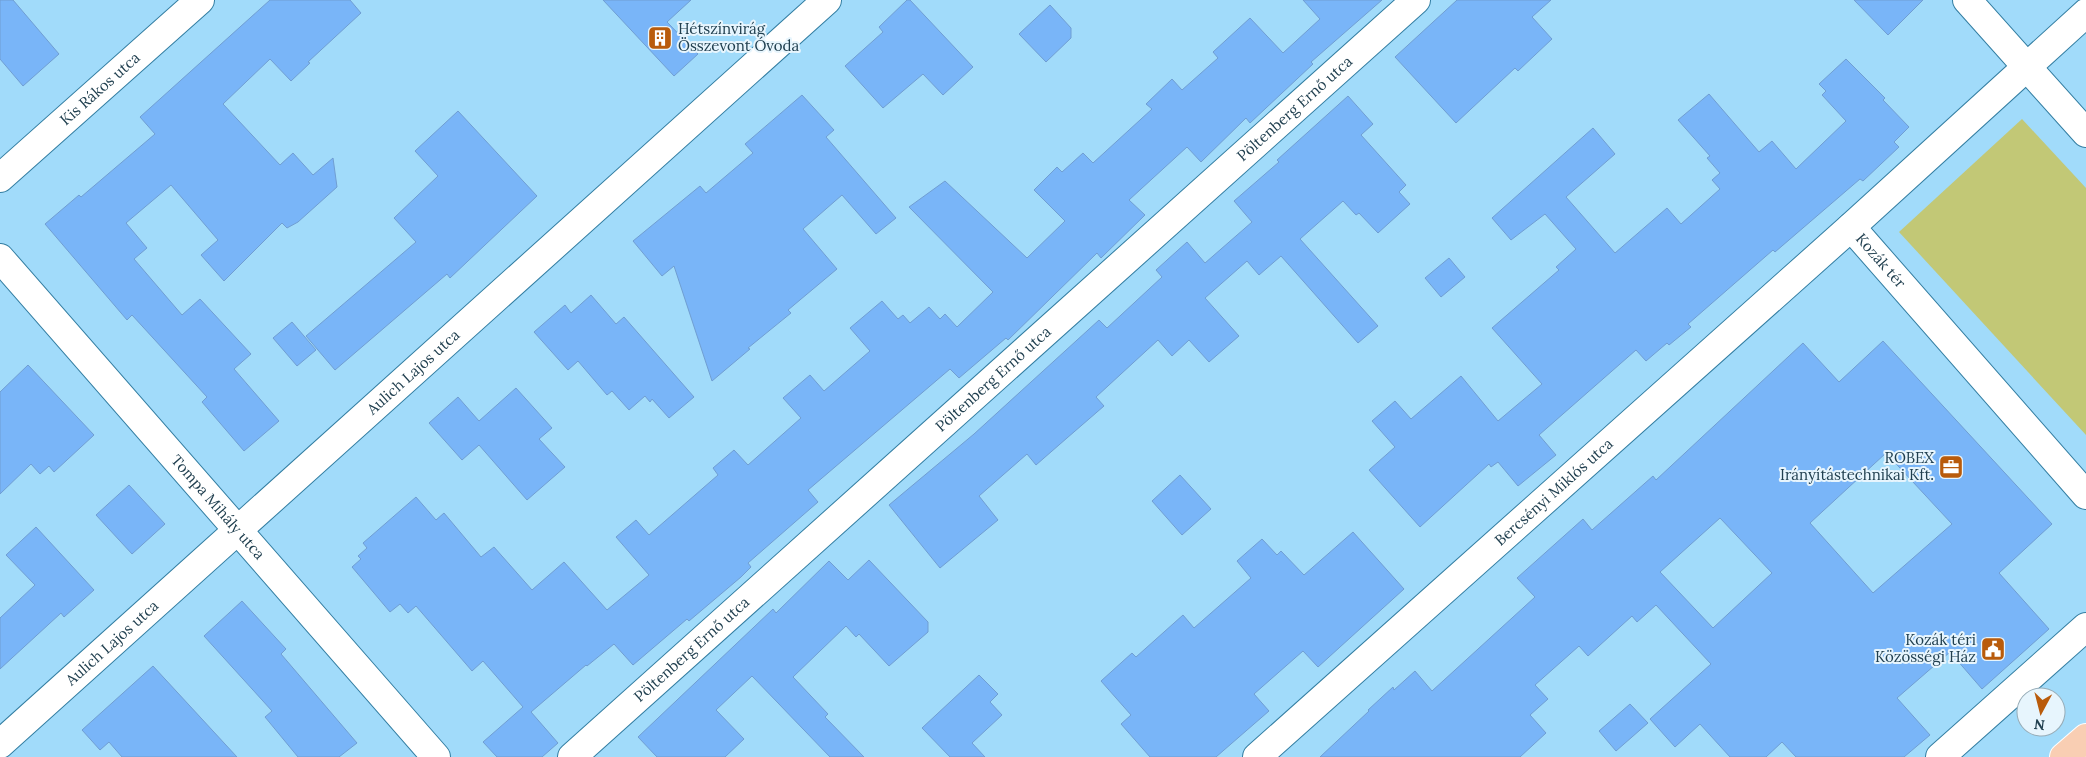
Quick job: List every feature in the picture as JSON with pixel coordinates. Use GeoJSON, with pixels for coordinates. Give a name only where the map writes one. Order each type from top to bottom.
{"type":"FeatureCollection","features":[{"type":"Feature","properties":{"kind":"main road"},"geometry":{"type":"LineString","coordinates":[[2064,757],[2086,738]]}},
{"type":"Feature","properties":{"kind":"street","name":"Kis Rákos utca"},"geometry":{"type":"LineString","coordinates":[[0,178],[200,0]]}},
{"type":"Feature","properties":{"kind":"street","name":"Aulich Lajos utca"},"geometry":{"type":"LineString","coordinates":[[0,744],[827,0]]}},
{"type":"Feature","properties":{"kind":"street","name":"Pöltenberg Ernő utca"},"geometry":{"type":"LineString","coordinates":[[572,757],[1416,0]]}},
{"type":"Feature","properties":{"kind":"street"},"geometry":{"type":"LineString","coordinates":[[1967,0],[2086,133]]}},
{"type":"Feature","properties":{"kind":"street"},"geometry":{"type":"LineString","coordinates":[[2027,67],[2086,13]]}},
{"type":"Feature","properties":{"kind":"street","name":"Kozák tér"},"geometry":{"type":"LineString","coordinates":[[2027,67],[1851,227],[2086,495]]}},
{"type":"Feature","properties":{"kind":"street","name":"Bercsényi Miklós utca"},"geometry":{"type":"LineString","coordinates":[[1257,757],[1851,227]]}},
{"type":"Feature","properties":{"kind":"street","name":"Tompa Mihály utca"},"geometry":{"type":"LineString","coordinates":[[0,258],[436,757]]}},
{"type":"Feature","properties":{"kind":"street"},"geometry":{"type":"LineString","coordinates":[[1940,757],[2086,627]]}},
{"type":"Feature","properties":{"kind":"green space"},"geometry":{"type":"Polygon","coordinates":[[[2022,119],[2086,188],[2086,435],[1899,232],[2022,119]]]}},
{"type":"Feature","properties":{"kind":"building"},"geometry":{"type":"Polygon","coordinates":[[[0,0],[13,0],[59,54],[23,86],[0,59],[0,0]]]}},
{"type":"Feature","properties":{"kind":"building"},"geometry":{"type":"Polygon","coordinates":[[[270,0],[350,0],[361,13],[308,62],[310,63],[291,81],[270,59],[223,104],[280,165],[293,153],[313,175],[333,158],[337,187],[298,222],[287,228],[282,223],[224,281],[201,255],[218,240],[171,185],[126,223],[147,248],[134,259],[182,315],[200,299],[251,354],[234,369],[279,421],[244,451],[202,402],[207,397],[132,315],[127,320],[45,224],[79,195],[81,197],[155,134],[140,117],[270,0]]]}},
{"type":"Feature","properties":{"kind":"building","name":"Hétszínvirág Összevont Óvoda"},"geometry":{"type":"Polygon","coordinates":[[[603,0],[691,0],[667,22],[698,54],[674,76],[603,0]]]}},
{"type":"Feature","properties":{"kind":"building"},"geometry":{"type":"Polygon","coordinates":[[[907,0],[910,0],[973,67],[943,95],[923,74],[883,108],[845,66],[883,32],[879,27],[907,0]]]}},
{"type":"Feature","properties":{"kind":"building"},"geometry":{"type":"Polygon","coordinates":[[[1303,0],[1382,0],[1311,62],[1313,64],[1250,123],[1246,118],[1201,162],[1187,147],[1129,200],[1145,215],[1101,258],[1097,253],[1008,340],[1006,338],[959,378],[950,369],[808,490],[818,502],[748,563],[751,567],[741,577],[689,621],[687,619],[633,665],[614,644],[586,665],[531,712],[558,743],[542,757],[497,757],[483,742],[523,707],[483,661],[472,671],[416,606],[408,613],[400,604],[390,612],[352,567],[361,559],[358,556],[367,548],[363,543],[416,497],[436,520],[444,513],[481,557],[494,547],[532,590],[564,562],[607,610],[649,575],[616,537],[636,520],[649,535],[718,475],[713,468],[734,450],[748,465],[801,418],[783,398],[810,375],[824,391],[870,351],[850,328],[882,301],[898,319],[903,315],[910,323],[929,307],[940,319],[945,314],[957,327],[993,292],[909,207],[945,181],[1027,258],[1065,221],[1034,190],[1057,167],[1062,172],[1083,153],[1093,163],[1152,109],[1146,104],[1172,79],[1182,90],[1218,58],[1213,52],[1250,18],[1283,53],[1320,19],[1303,0]]]}},
{"type":"Feature","properties":{"kind":"building"},"geometry":{"type":"Polygon","coordinates":[[[1457,0],[1551,0],[1532,17],[1552,39],[1518,71],[1515,68],[1456,123],[1395,57],[1457,0]]]}},
{"type":"Feature","properties":{"kind":"building"},"geometry":{"type":"Polygon","coordinates":[[[1854,0],[1923,0],[1888,35],[1854,0]]]}},
{"type":"Feature","properties":{"kind":"building"},"geometry":{"type":"Polygon","coordinates":[[[1050,5],[1071,28],[1071,38],[1046,62],[1019,34],[1050,5]]]}},
{"type":"Feature","properties":{"kind":"building"},"geometry":{"type":"Polygon","coordinates":[[[1846,59],[1885,98],[1883,100],[1909,127],[1894,142],[1899,147],[1863,181],[1860,179],[1775,252],[1773,250],[1688,324],[1691,327],[1669,345],[1667,343],[1646,361],[1636,350],[1539,435],[1556,455],[1518,486],[1498,462],[1491,467],[1489,464],[1420,527],[1369,470],[1395,447],[1372,421],[1395,401],[1411,419],[1461,376],[1498,421],[1542,384],[1492,328],[1559,270],[1556,267],[1576,249],[1545,214],[1511,240],[1492,218],[1593,128],[1615,154],[1566,197],[1615,253],[1667,208],[1681,224],[1720,189],[1712,180],[1720,173],[1707,158],[1710,156],[1678,120],[1709,94],[1759,152],[1772,141],[1796,169],[1846,121],[1822,95],[1826,91],[1819,84],[1846,59]]]}},
{"type":"Feature","properties":{"kind":"building"},"geometry":{"type":"Polygon","coordinates":[[[802,95],[834,130],[826,137],[896,218],[876,234],[842,195],[803,229],[837,269],[788,310],[791,313],[748,348],[750,349],[712,381],[674,266],[662,276],[633,241],[700,186],[706,193],[753,153],[745,144],[802,95]]]}},
{"type":"Feature","properties":{"kind":"building"},"geometry":{"type":"Polygon","coordinates":[[[1348,96],[1373,124],[1361,135],[1406,185],[1399,192],[1410,204],[1378,233],[1359,213],[1356,215],[1343,201],[1300,239],[1378,326],[1358,343],[1281,256],[1259,275],[1247,261],[1205,298],[1239,336],[1209,362],[1189,340],[1172,356],[1158,340],[1096,397],[1104,406],[1036,465],[1027,454],[979,496],[998,520],[940,568],[889,505],[974,434],[1099,320],[1107,328],[1162,277],[1156,270],[1187,242],[1205,263],[1252,222],[1234,201],[1279,162],[1277,160],[1348,96]]]}},
{"type":"Feature","properties":{"kind":"building"},"geometry":{"type":"Polygon","coordinates":[[[458,111],[537,196],[450,278],[447,274],[335,370],[306,336],[416,242],[394,218],[438,176],[415,151],[458,111]]]}},
{"type":"Feature","properties":{"kind":"building"},"geometry":{"type":"Polygon","coordinates":[[[1449,258],[1465,277],[1441,297],[1425,278],[1449,258]]]}},
{"type":"Feature","properties":{"kind":"building"},"geometry":{"type":"Polygon","coordinates":[[[591,295],[616,324],[624,317],[694,397],[669,418],[652,399],[650,402],[645,396],[629,410],[612,391],[607,395],[578,361],[568,370],[534,332],[565,305],[571,313],[591,295]]]}},
{"type":"Feature","properties":{"kind":"building"},"geometry":{"type":"Polygon","coordinates":[[[292,322],[316,350],[297,366],[273,338],[292,322]]]}},
{"type":"Feature","properties":{"kind":"building"},"geometry":{"type":"Polygon","coordinates":[[[1883,341],[2052,524],[1999,573],[2049,629],[1982,689],[1950,652],[1897,698],[1930,735],[1904,757],[1796,757],[1782,742],[1766,757],[1730,757],[1700,724],[1675,747],[1650,719],[1711,664],[1656,605],[1637,622],[1632,616],[1588,656],[1579,646],[1535,685],[1548,699],[1530,715],[1546,733],[1520,757],[1320,757],[1393,687],[1394,690],[1415,671],[1432,691],[1535,597],[1517,578],[1583,519],[1592,530],[1653,476],[1656,480],[1803,343],[1839,382],[1883,341]],[[1886,453],[1810,523],[1873,593],[1952,524],[1886,453]],[[1720,518],[1660,572],[1713,628],[1772,573],[1720,518]]]}},
{"type":"Feature","properties":{"kind":"building"},"geometry":{"type":"Polygon","coordinates":[[[28,365],[94,435],[54,472],[49,466],[40,474],[31,464],[0,494],[0,392],[28,365]]]}},
{"type":"Feature","properties":{"kind":"building"},"geometry":{"type":"Polygon","coordinates":[[[516,388],[552,428],[539,439],[565,467],[527,500],[479,445],[462,460],[429,423],[458,397],[479,421],[516,388]]]}},
{"type":"Feature","properties":{"kind":"building"},"geometry":{"type":"Polygon","coordinates":[[[1180,475],[1211,509],[1182,535],[1152,501],[1180,475]]]}},
{"type":"Feature","properties":{"kind":"building"},"geometry":{"type":"Polygon","coordinates":[[[129,485],[165,524],[132,554],[96,515],[129,485]]]}},
{"type":"Feature","properties":{"kind":"building"},"geometry":{"type":"Polygon","coordinates":[[[36,527],[94,590],[64,617],[61,613],[0,669],[0,618],[35,585],[6,555],[36,527]]]}},
{"type":"Feature","properties":{"kind":"building"},"geometry":{"type":"Polygon","coordinates":[[[1353,532],[1404,589],[1318,667],[1303,651],[1254,694],[1269,711],[1216,757],[1150,757],[1121,724],[1131,715],[1101,681],[1132,653],[1136,657],[1183,615],[1194,628],[1251,578],[1237,561],[1262,539],[1277,555],[1281,551],[1304,575],[1353,532]]]}},
{"type":"Feature","properties":{"kind":"building"},"geometry":{"type":"Polygon","coordinates":[[[869,560],[928,622],[928,632],[889,666],[859,634],[856,637],[846,626],[793,677],[828,714],[825,717],[864,757],[830,757],[752,676],[716,710],[744,739],[725,757],[657,757],[638,737],[773,609],[776,613],[829,561],[848,580],[869,560]]]}},
{"type":"Feature","properties":{"kind":"building"},"geometry":{"type":"Polygon","coordinates":[[[242,601],[286,649],[281,654],[357,743],[339,757],[298,757],[265,717],[272,711],[204,636],[242,601]]]}},
{"type":"Feature","properties":{"kind":"building"},"geometry":{"type":"Polygon","coordinates":[[[153,666],[237,757],[122,757],[109,742],[100,750],[82,730],[153,666]]]}},
{"type":"Feature","properties":{"kind":"building"},"geometry":{"type":"Polygon","coordinates":[[[979,675],[998,694],[990,702],[1002,715],[972,743],[985,757],[950,757],[922,728],[979,675]]]}},
{"type":"Feature","properties":{"kind":"building"},"geometry":{"type":"Polygon","coordinates":[[[1630,704],[1648,723],[1616,751],[1599,731],[1630,704]]]}},
{"type":"Feature","properties":{"kind":"place","name":"Hétszínvirág Összevont Óvoda"},"geometry":{"type":"Point","coordinates":[660,38]}},
{"type":"Feature","properties":{"kind":"place","name":"ROBEX Irányítástechnikai Kft."},"geometry":{"type":"Point","coordinates":[1951,467]}},
{"type":"Feature","properties":{"kind":"place","name":"Kozák téri Közösségi Ház"},"geometry":{"type":"Point","coordinates":[1993,649]}}]}
